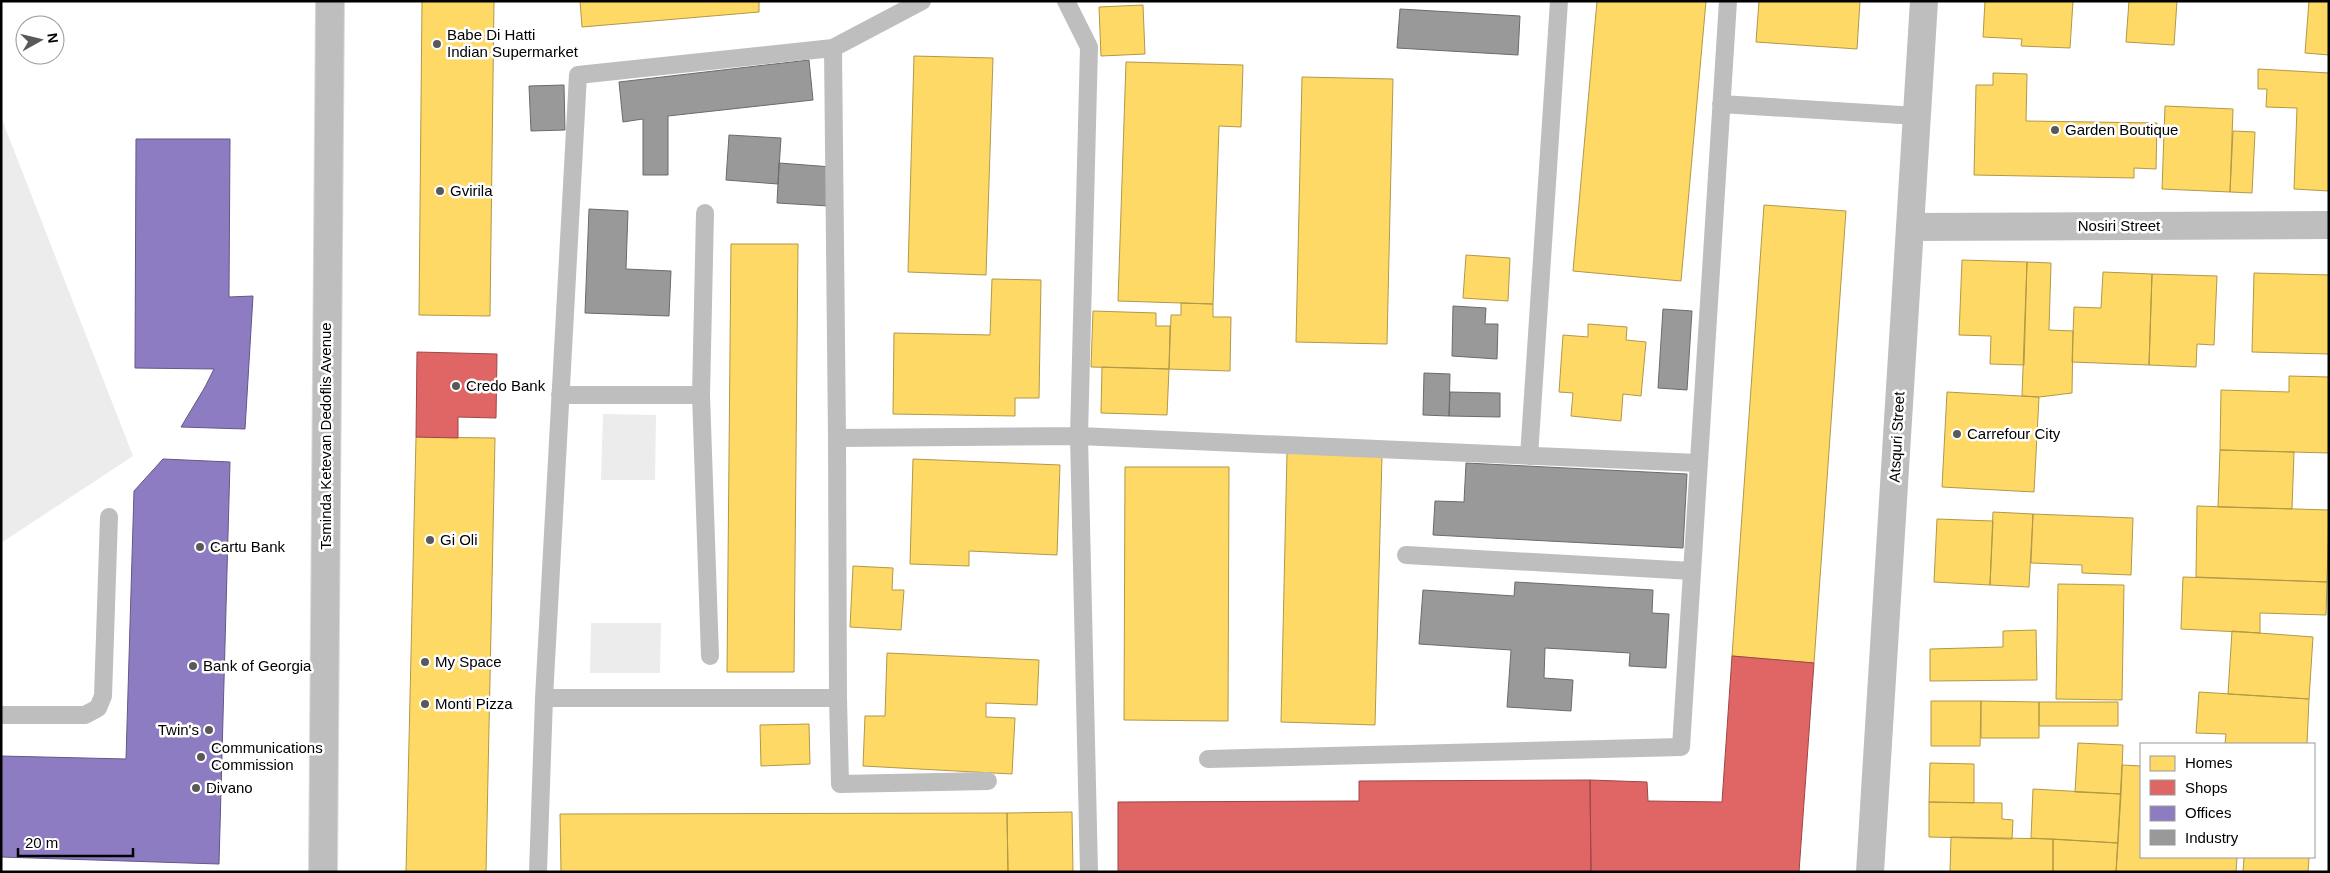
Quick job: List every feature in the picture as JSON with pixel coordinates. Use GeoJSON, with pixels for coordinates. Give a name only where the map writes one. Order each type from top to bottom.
{"type":"FeatureCollection","features":[{"type":"Feature","properties":{"kind":"street","name":"Tsminda Ketevan Dedoflis Avenue"},"geometry":{"type":"LineString","coordinates":[[323,872],[330,1]]}},
{"type":"Feature","properties":{"kind":"street","name":"Atsquri Street"},"geometry":{"type":"LineString","coordinates":[[1870,872],[1924,1]]}},
{"type":"Feature","properties":{"kind":"street","name":"Nosiri Street"},"geometry":{"type":"LineString","coordinates":[[1910,227],[2329,225]]}},
{"type":"Feature","properties":{"kind":"lane"},"geometry":{"type":"LineString","coordinates":[[538,872],[544,698],[578,74],[833,48],[922,1]]}},
{"type":"Feature","properties":{"kind":"lane"},"geometry":{"type":"LineString","coordinates":[[1066,1],[1089,47],[1078,436],[1089,872]]}},
{"type":"Feature","properties":{"kind":"lane"},"geometry":{"type":"LineString","coordinates":[[1529,456],[1558,1]]}},
{"type":"Feature","properties":{"kind":"lane"},"geometry":{"type":"LineString","coordinates":[[1208,760],[1681,748],[1728,1]]}},
{"type":"Feature","properties":{"kind":"lane"},"geometry":{"type":"LineString","coordinates":[[833,48],[840,784],[988,781]]}},
{"type":"Feature","properties":{"kind":"lane"},"geometry":{"type":"LineString","coordinates":[[1721,104],[1917,116]]}},
{"type":"Feature","properties":{"kind":"lane"},"geometry":{"type":"LineString","coordinates":[[705,213],[701,395],[710,656]]}},
{"type":"Feature","properties":{"kind":"lane"},"geometry":{"type":"LineString","coordinates":[[560,395],[701,395]]}},
{"type":"Feature","properties":{"kind":"lane"},"geometry":{"type":"LineString","coordinates":[[837,438],[1078,436],[1698,463]]}},
{"type":"Feature","properties":{"kind":"lane"},"geometry":{"type":"LineString","coordinates":[[1,715],[85,716],[98,708],[103,696],[109,517]]}},
{"type":"Feature","properties":{"kind":"lane"},"geometry":{"type":"LineString","coordinates":[[1406,555],[1692,571]]}},
{"type":"Feature","properties":{"kind":"lane"},"geometry":{"type":"LineString","coordinates":[[544,698],[838,698]]}},
{"type":"Feature","properties":{"kind":"shaded area"},"geometry":{"type":"Polygon","coordinates":[[[1,117],[133,456],[1,543],[1,117]]]}},
{"type":"Feature","properties":{"kind":"shaded area"},"geometry":{"type":"Polygon","coordinates":[[[603,414],[656,415],[655,480],[601,480],[603,414]]]}},
{"type":"Feature","properties":{"kind":"shaded area"},"geometry":{"type":"Polygon","coordinates":[[[591,623],[661,623],[660,673],[590,673],[591,623]]]}},
{"type":"Feature","properties":{"kind":"building: Homes"},"geometry":{"type":"Polygon","coordinates":[[[422,1],[494,1],[490,316],[419,315],[422,1]]]}},
{"type":"Feature","properties":{"kind":"building: Homes"},"geometry":{"type":"Polygon","coordinates":[[[580,1],[759,1],[759,12],[582,27],[580,1]]]}},
{"type":"Feature","properties":{"kind":"building: Homes"},"geometry":{"type":"Polygon","coordinates":[[[1597,1],[1706,1],[1681,281],[1573,271],[1597,1]]]}},
{"type":"Feature","properties":{"kind":"building: Homes"},"geometry":{"type":"Polygon","coordinates":[[[1759,1],[1860,1],[1857,49],[1756,42],[1759,1]]]}},
{"type":"Feature","properties":{"kind":"building: Homes"},"geometry":{"type":"Polygon","coordinates":[[[1985,1],[2073,1],[2070,48],[2021,46],[2022,39],[1983,37],[1985,1]]]}},
{"type":"Feature","properties":{"kind":"building: Homes"},"geometry":{"type":"Polygon","coordinates":[[[2129,1],[2177,1],[2174,45],[2126,42],[2129,1]]]}},
{"type":"Feature","properties":{"kind":"building: Homes"},"geometry":{"type":"Polygon","coordinates":[[[2309,1],[2329,1],[2329,55],[2305,53],[2309,1]]]}},
{"type":"Feature","properties":{"kind":"building: Homes"},"geometry":{"type":"Polygon","coordinates":[[[1143,5],[1145,54],[1101,56],[1099,7],[1143,5]]]}},
{"type":"Feature","properties":{"kind":"building: Homes"},"geometry":{"type":"Polygon","coordinates":[[[914,56],[993,58],[986,275],[908,272],[914,56]]]}},
{"type":"Feature","properties":{"kind":"building: Homes"},"geometry":{"type":"Polygon","coordinates":[[[1126,62],[1243,65],[1241,127],[1219,126],[1213,304],[1118,301],[1126,62]]]}},
{"type":"Feature","properties":{"kind":"building: Homes"},"geometry":{"type":"Polygon","coordinates":[[[2258,69],[2329,73],[2329,191],[2294,189],[2297,108],[2266,107],[2267,89],[2258,89],[2258,69]]]}},
{"type":"Feature","properties":{"kind":"building: Homes"},"geometry":{"type":"Polygon","coordinates":[[[1993,73],[2027,74],[2026,121],[2157,123],[2156,169],[2134,168],[2134,178],[1974,175],[1976,85],[1993,85],[1993,73]]]}},
{"type":"Feature","properties":{"kind":"building: Homes"},"geometry":{"type":"Polygon","coordinates":[[[1302,77],[1393,79],[1387,344],[1296,342],[1302,77]]]}},
{"type":"Feature","properties":{"kind":"building: Homes"},"geometry":{"type":"Polygon","coordinates":[[[2165,106],[2233,109],[2230,192],[2162,189],[2165,106]]]}},
{"type":"Feature","properties":{"kind":"building: Homes"},"geometry":{"type":"Polygon","coordinates":[[[2233,131],[2255,132],[2252,193],[2230,192],[2233,131]]]}},
{"type":"Feature","properties":{"kind":"building: Homes"},"geometry":{"type":"Polygon","coordinates":[[[1764,205],[1846,211],[1814,663],[1732,656],[1764,205]]]}},
{"type":"Feature","properties":{"kind":"building: Homes"},"geometry":{"type":"Polygon","coordinates":[[[731,244],[798,244],[794,672],[727,672],[731,244]]]}},
{"type":"Feature","properties":{"kind":"building: Homes"},"geometry":{"type":"Polygon","coordinates":[[[1466,255],[1510,258],[1508,301],[1463,298],[1466,255]]]}},
{"type":"Feature","properties":{"kind":"building: Homes"},"geometry":{"type":"Polygon","coordinates":[[[1962,260],[2027,262],[2024,365],[1990,364],[1991,336],[1959,335],[1962,260]]]}},
{"type":"Feature","properties":{"kind":"building: Homes"},"geometry":{"type":"Polygon","coordinates":[[[2027,262],[2051,263],[2049,330],[2073,331],[2072,393],[2039,397],[2022,396],[2027,262]]]}},
{"type":"Feature","properties":{"kind":"building: Homes"},"geometry":{"type":"Polygon","coordinates":[[[2103,272],[2152,274],[2149,365],[2072,362],[2074,307],[2101,308],[2103,272]]]}},
{"type":"Feature","properties":{"kind":"building: Homes"},"geometry":{"type":"Polygon","coordinates":[[[2254,273],[2329,275],[2329,354],[2252,352],[2254,273]]]}},
{"type":"Feature","properties":{"kind":"building: Homes"},"geometry":{"type":"Polygon","coordinates":[[[2152,274],[2217,276],[2214,345],[2197,344],[2196,367],[2149,365],[2152,274]]]}},
{"type":"Feature","properties":{"kind":"building: Homes"},"geometry":{"type":"Polygon","coordinates":[[[992,279],[1041,280],[1039,398],[1015,398],[1015,416],[893,414],[894,333],[990,335],[992,279]]]}},
{"type":"Feature","properties":{"kind":"building: Homes"},"geometry":{"type":"Polygon","coordinates":[[[1181,303],[1213,304],[1213,317],[1231,317],[1230,371],[1169,369],[1171,315],[1181,315],[1181,303]]]}},
{"type":"Feature","properties":{"kind":"building: Homes"},"geometry":{"type":"Polygon","coordinates":[[[1093,311],[1156,313],[1156,326],[1170,326],[1169,369],[1091,367],[1093,311]]]}},
{"type":"Feature","properties":{"kind":"building: Homes"},"geometry":{"type":"Polygon","coordinates":[[[1588,324],[1627,327],[1626,340],[1646,342],[1641,396],[1623,394],[1621,421],[1571,416],[1573,393],[1559,392],[1563,335],[1588,337],[1588,324]]]}},
{"type":"Feature","properties":{"kind":"building: Homes"},"geometry":{"type":"Polygon","coordinates":[[[1102,367],[1169,369],[1167,415],[1101,413],[1102,367]]]}},
{"type":"Feature","properties":{"kind":"building: Homes"},"geometry":{"type":"Polygon","coordinates":[[[2289,376],[2329,377],[2329,453],[2220,450],[2221,390],[2289,392],[2289,376]]]}},
{"type":"Feature","properties":{"kind":"building: Homes"},"geometry":{"type":"Polygon","coordinates":[[[1947,392],[2039,397],[2034,492],[1942,487],[1947,392]]]}},
{"type":"Feature","properties":{"kind":"building: Homes"},"geometry":{"type":"Polygon","coordinates":[[[416,437],[495,438],[486,872],[406,872],[416,437]]]}},
{"type":"Feature","properties":{"kind":"building: Homes"},"geometry":{"type":"Polygon","coordinates":[[[2220,450],[2294,452],[2292,509],[2218,507],[2220,450]]]}},
{"type":"Feature","properties":{"kind":"building: Homes"},"geometry":{"type":"Polygon","coordinates":[[[1287,453],[1382,456],[1375,725],[1281,722],[1287,453]]]}},
{"type":"Feature","properties":{"kind":"building: Homes"},"geometry":{"type":"Polygon","coordinates":[[[913,459],[1060,465],[1057,555],[969,551],[969,566],[910,564],[913,459]]]}},
{"type":"Feature","properties":{"kind":"building: Homes"},"geometry":{"type":"Polygon","coordinates":[[[1125,467],[1229,467],[1228,721],[1124,720],[1125,467]]]}},
{"type":"Feature","properties":{"kind":"building: Homes"},"geometry":{"type":"Polygon","coordinates":[[[2197,506],[2329,510],[2327,582],[2196,577],[2197,506]]]}},
{"type":"Feature","properties":{"kind":"building: Homes"},"geometry":{"type":"Polygon","coordinates":[[[1993,512],[2033,514],[2029,587],[1990,585],[1993,512]]]}},
{"type":"Feature","properties":{"kind":"building: Homes"},"geometry":{"type":"Polygon","coordinates":[[[2033,514],[2133,518],[2131,575],[2082,573],[2082,565],[2031,563],[2033,514]]]}},
{"type":"Feature","properties":{"kind":"building: Homes"},"geometry":{"type":"Polygon","coordinates":[[[1937,519],[1993,521],[1990,585],[1934,582],[1937,519]]]}},
{"type":"Feature","properties":{"kind":"building: Homes"},"geometry":{"type":"Polygon","coordinates":[[[853,566],[893,568],[892,590],[904,590],[901,630],[850,627],[853,566]]]}},
{"type":"Feature","properties":{"kind":"building: Homes"},"geometry":{"type":"Polygon","coordinates":[[[2183,577],[2327,582],[2326,615],[2260,613],[2260,633],[2181,629],[2183,577]]]}},
{"type":"Feature","properties":{"kind":"building: Homes"},"geometry":{"type":"Polygon","coordinates":[[[2058,584],[2124,585],[2122,700],[2056,699],[2058,584]]]}},
{"type":"Feature","properties":{"kind":"building: Homes"},"geometry":{"type":"Polygon","coordinates":[[[2036,630],[2037,680],[1930,681],[1930,649],[2003,647],[2003,631],[2036,630]]]}},
{"type":"Feature","properties":{"kind":"building: Homes"},"geometry":{"type":"Polygon","coordinates":[[[2232,631],[2313,637],[2309,699],[2228,694],[2232,631]]]}},
{"type":"Feature","properties":{"kind":"building: Homes"},"geometry":{"type":"Polygon","coordinates":[[[887,653],[1039,660],[1037,705],[986,703],[986,717],[1015,718],[1012,774],[863,766],[865,716],[885,716],[887,653]]]}},
{"type":"Feature","properties":{"kind":"building: Homes"},"geometry":{"type":"Polygon","coordinates":[[[2199,692],[2309,699],[2307,743],[2225,743],[2226,734],[2196,733],[2199,692]]]}},
{"type":"Feature","properties":{"kind":"building: Homes"},"geometry":{"type":"Polygon","coordinates":[[[1931,701],[1981,701],[1980,746],[1931,746],[1931,701]]]}},
{"type":"Feature","properties":{"kind":"building: Homes"},"geometry":{"type":"Polygon","coordinates":[[[1981,701],[2039,702],[2039,738],[1981,738],[1981,701]]]}},
{"type":"Feature","properties":{"kind":"building: Homes"},"geometry":{"type":"Polygon","coordinates":[[[2039,702],[2118,702],[2118,726],[2039,726],[2039,702]]]}},
{"type":"Feature","properties":{"kind":"building: Homes"},"geometry":{"type":"Polygon","coordinates":[[[809,724],[810,764],[761,766],[760,725],[809,724]]]}},
{"type":"Feature","properties":{"kind":"building: Homes"},"geometry":{"type":"Polygon","coordinates":[[[2078,743],[2123,745],[2121,794],[2075,792],[2078,743]]]}},
{"type":"Feature","properties":{"kind":"building: Homes"},"geometry":{"type":"Polygon","coordinates":[[[1930,763],[1974,764],[1974,803],[1929,802],[1930,763]]]}},
{"type":"Feature","properties":{"kind":"building: Homes"},"geometry":{"type":"Polygon","coordinates":[[[2122,765],[2140,766],[2140,858],[2237,858],[2236,872],[2116,872],[2122,765]]]}},
{"type":"Feature","properties":{"kind":"building: Homes"},"geometry":{"type":"Polygon","coordinates":[[[2033,789],[2121,794],[2118,843],[2031,838],[2033,789]]]}},
{"type":"Feature","properties":{"kind":"building: Homes"},"geometry":{"type":"Polygon","coordinates":[[[1929,802],[2002,803],[2002,819],[2013,820],[2012,839],[1929,837],[1929,802]]]}},
{"type":"Feature","properties":{"kind":"building: Homes"},"geometry":{"type":"Polygon","coordinates":[[[1072,812],[1073,872],[1008,872],[1007,813],[1072,812]]]}},
{"type":"Feature","properties":{"kind":"building: Homes"},"geometry":{"type":"Polygon","coordinates":[[[1007,813],[1008,872],[561,872],[560,814],[1007,813]]]}},
{"type":"Feature","properties":{"kind":"building: Homes"},"geometry":{"type":"Polygon","coordinates":[[[1951,837],[2053,839],[2053,872],[1950,872],[1951,837]]]}},
{"type":"Feature","properties":{"kind":"building: Homes"},"geometry":{"type":"Polygon","coordinates":[[[2053,839],[2118,843],[2116,872],[2053,872],[2053,839]]]}},
{"type":"Feature","properties":{"kind":"building: Homes"},"geometry":{"type":"Polygon","coordinates":[[[2244,858],[2309,858],[2308,872],[2243,872],[2244,858]]]}},
{"type":"Feature","properties":{"kind":"building: Shops","name":"Credo Bank"},"geometry":{"type":"Polygon","coordinates":[[[417,352],[497,354],[496,418],[458,417],[458,438],[416,437],[417,352]]]}},
{"type":"Feature","properties":{"kind":"building: Shops"},"geometry":{"type":"Polygon","coordinates":[[[1732,656],[1814,663],[1799,872],[1591,872],[1590,780],[1647,782],[1648,801],[1722,802],[1732,656]]]}},
{"type":"Feature","properties":{"kind":"building: Shops"},"geometry":{"type":"Polygon","coordinates":[[[1590,780],[1591,872],[1118,872],[1118,802],[1359,801],[1359,781],[1590,780]]]}},
{"type":"Feature","properties":{"kind":"building: Offices"},"geometry":{"type":"Polygon","coordinates":[[[136,139],[230,139],[229,297],[253,296],[245,429],[181,427],[214,369],[135,368],[136,139]]]}},
{"type":"Feature","properties":{"kind":"building: Offices"},"geometry":{"type":"Polygon","coordinates":[[[163,459],[230,462],[219,864],[1,857],[1,756],[126,759],[134,491],[163,459]]]}},
{"type":"Feature","properties":{"kind":"building: Industry"},"geometry":{"type":"Polygon","coordinates":[[[1400,9],[1520,16],[1518,55],[1397,48],[1400,9]]]}},
{"type":"Feature","properties":{"kind":"building: Industry"},"geometry":{"type":"Polygon","coordinates":[[[809,60],[813,100],[668,116],[668,175],[643,175],[643,119],[623,122],[619,82],[809,60]]]}},
{"type":"Feature","properties":{"kind":"building: Industry"},"geometry":{"type":"Polygon","coordinates":[[[564,85],[565,130],[531,131],[529,86],[564,85]]]}},
{"type":"Feature","properties":{"kind":"building: Industry"},"geometry":{"type":"Polygon","coordinates":[[[729,135],[781,138],[778,184],[726,180],[729,135]]]}},
{"type":"Feature","properties":{"kind":"building: Industry"},"geometry":{"type":"Polygon","coordinates":[[[779,163],[832,167],[829,206],[777,203],[779,163]]]}},
{"type":"Feature","properties":{"kind":"building: Industry"},"geometry":{"type":"Polygon","coordinates":[[[589,209],[628,211],[626,269],[671,271],[669,316],[585,313],[589,209]]]}},
{"type":"Feature","properties":{"kind":"building: Industry"},"geometry":{"type":"Polygon","coordinates":[[[1453,306],[1486,308],[1485,324],[1498,324],[1497,359],[1452,356],[1453,306]]]}},
{"type":"Feature","properties":{"kind":"building: Industry"},"geometry":{"type":"Polygon","coordinates":[[[1663,309],[1692,311],[1687,390],[1658,388],[1663,309]]]}},
{"type":"Feature","properties":{"kind":"building: Industry"},"geometry":{"type":"Polygon","coordinates":[[[1424,373],[1450,374],[1449,416],[1423,415],[1424,373]]]}},
{"type":"Feature","properties":{"kind":"building: Industry"},"geometry":{"type":"Polygon","coordinates":[[[1450,392],[1500,393],[1500,417],[1449,416],[1450,392]]]}},
{"type":"Feature","properties":{"kind":"building: Industry"},"geometry":{"type":"Polygon","coordinates":[[[1466,463],[1687,474],[1683,548],[1433,535],[1435,501],[1464,502],[1466,463]]]}},
{"type":"Feature","properties":{"kind":"building: Industry"},"geometry":{"type":"Polygon","coordinates":[[[1515,582],[1653,590],[1652,613],[1669,614],[1666,668],[1629,666],[1630,653],[1545,648],[1544,678],[1573,680],[1571,711],[1507,707],[1511,650],[1419,644],[1423,590],[1514,596],[1515,582]]]}},
{"type":"Feature","properties":{"kind":"place","name":"Babe Di Hatti Indian Supermarket"},"geometry":{"type":"Point","coordinates":[437,44]}},
{"type":"Feature","properties":{"kind":"place","name":"Garden Boutique"},"geometry":{"type":"Point","coordinates":[2055,130]}},
{"type":"Feature","properties":{"kind":"place","name":"Gvirila"},"geometry":{"type":"Point","coordinates":[440,191]}},
{"type":"Feature","properties":{"kind":"place","name":"Credo Bank"},"geometry":{"type":"Point","coordinates":[456,386]}},
{"type":"Feature","properties":{"kind":"place","name":"Carrefour City"},"geometry":{"type":"Point","coordinates":[1957,434]}},
{"type":"Feature","properties":{"kind":"place","name":"Gi Oli"},"geometry":{"type":"Point","coordinates":[430,540]}},
{"type":"Feature","properties":{"kind":"place","name":"Cartu Bank"},"geometry":{"type":"Point","coordinates":[200,547]}},
{"type":"Feature","properties":{"kind":"place","name":"My Space"},"geometry":{"type":"Point","coordinates":[425,662]}},
{"type":"Feature","properties":{"kind":"place","name":"Bank of Georgia"},"geometry":{"type":"Point","coordinates":[193,666]}},
{"type":"Feature","properties":{"kind":"place","name":"Monti Pizza"},"geometry":{"type":"Point","coordinates":[425,704]}},
{"type":"Feature","properties":{"kind":"place","name":"Twin's"},"geometry":{"type":"Point","coordinates":[209,730]}},
{"type":"Feature","properties":{"kind":"place","name":"Communications Commission"},"geometry":{"type":"Point","coordinates":[201,757]}},
{"type":"Feature","properties":{"kind":"place","name":"Divano"},"geometry":{"type":"Point","coordinates":[196,788]}}]}
